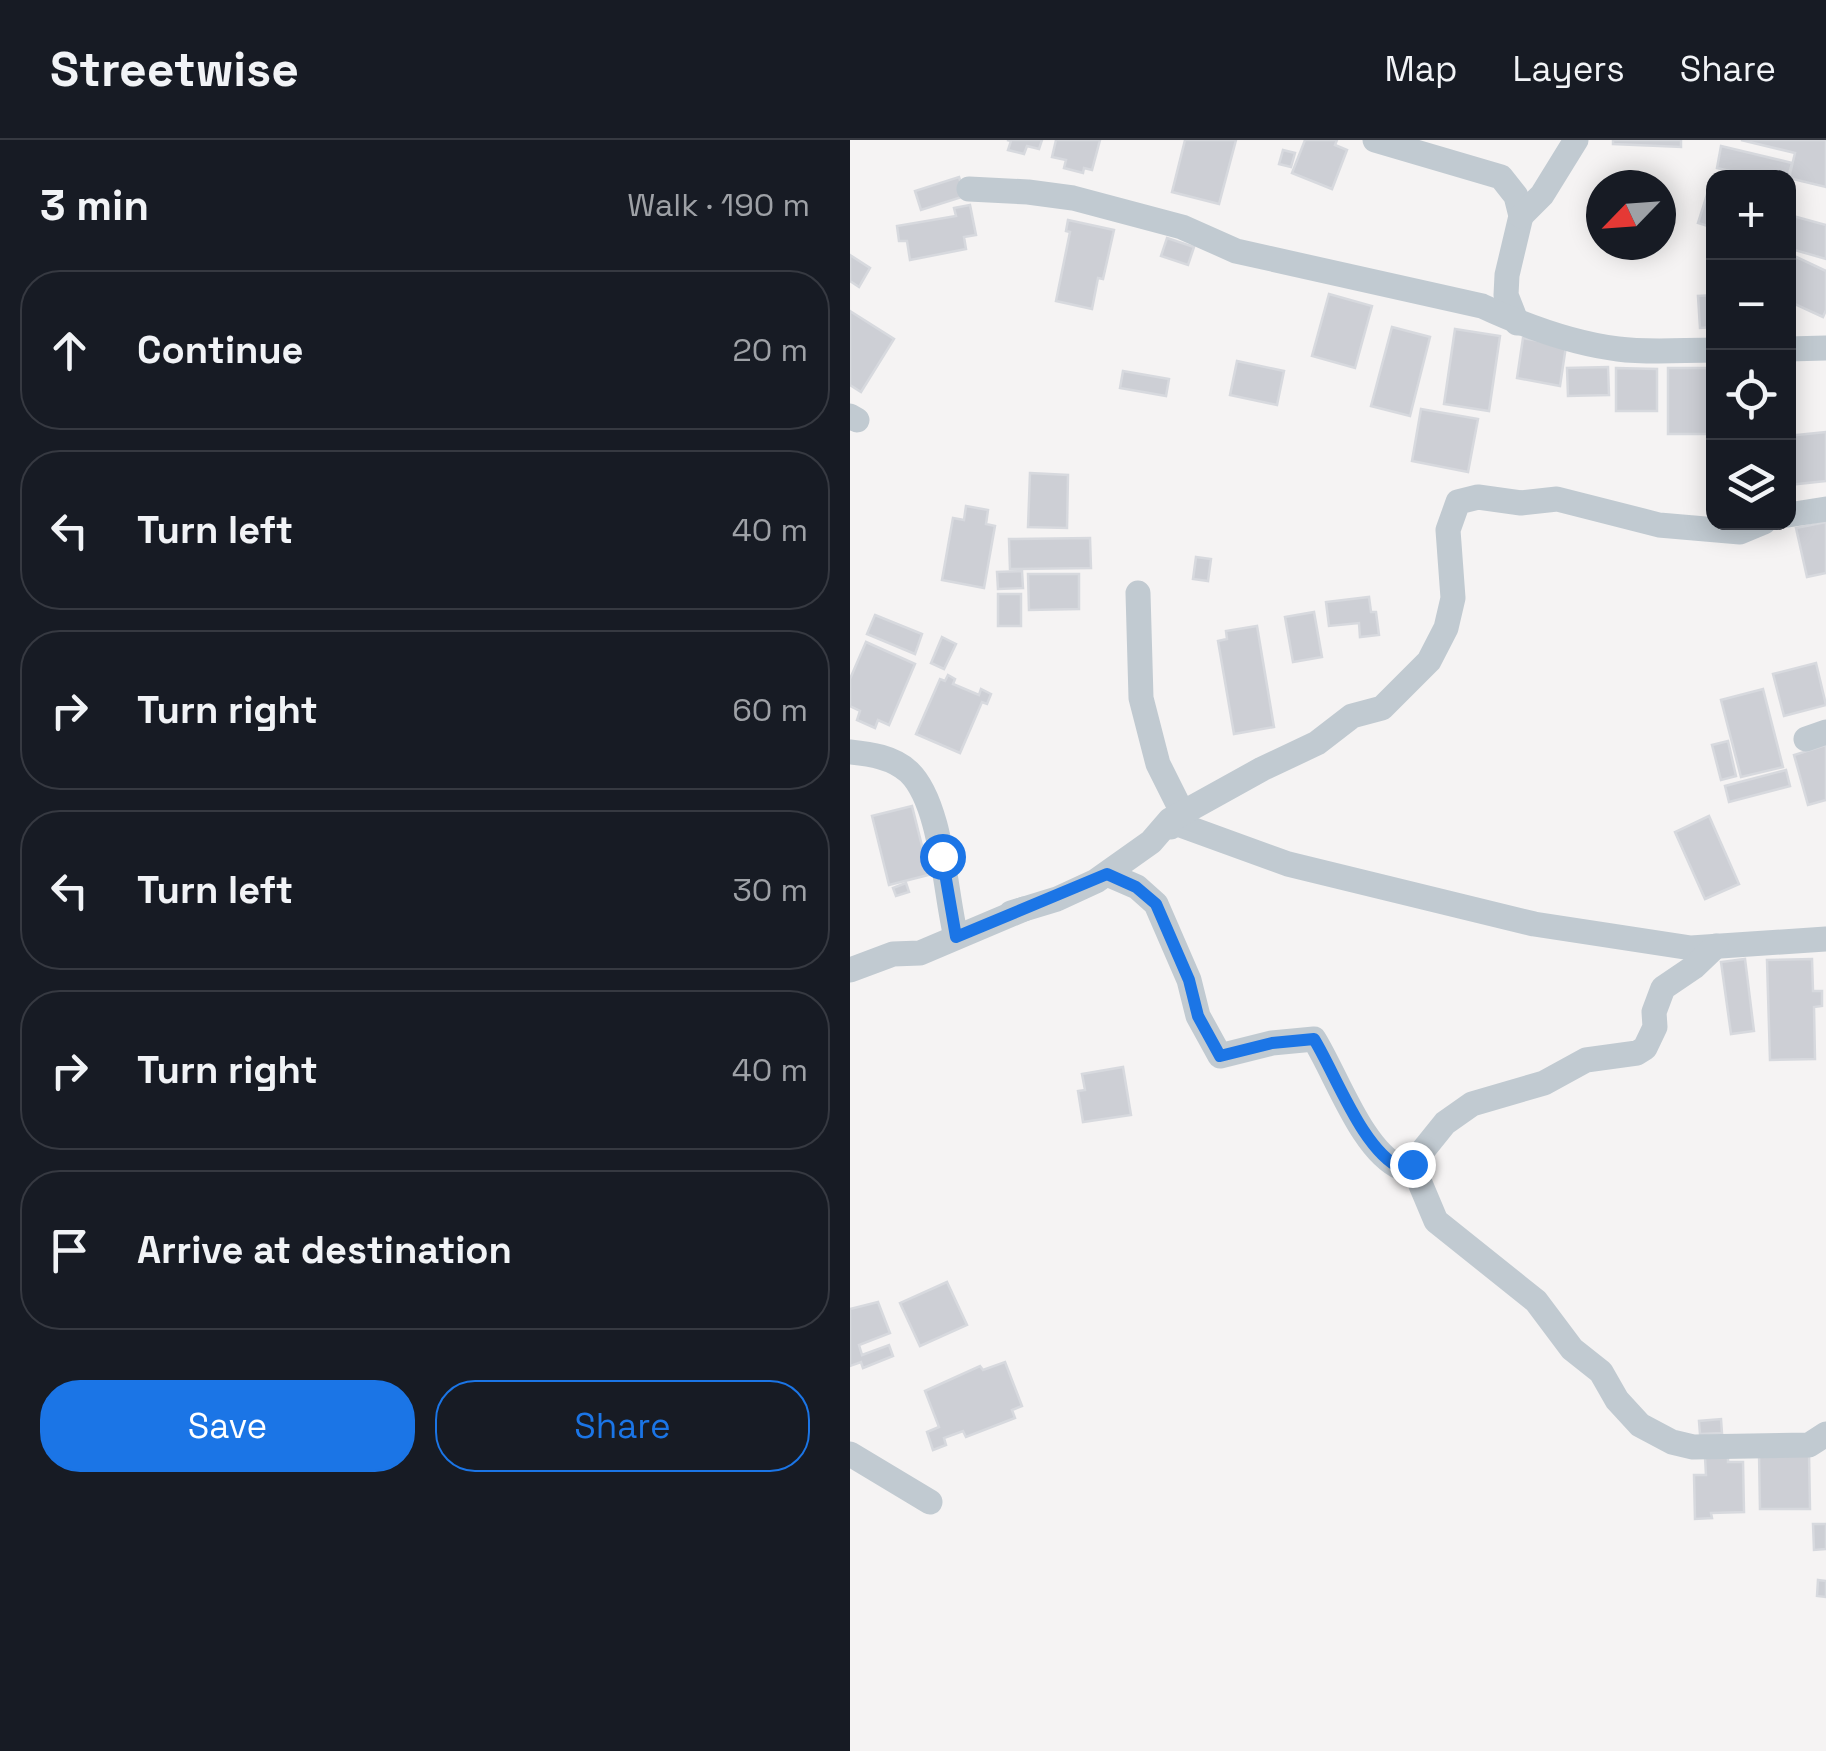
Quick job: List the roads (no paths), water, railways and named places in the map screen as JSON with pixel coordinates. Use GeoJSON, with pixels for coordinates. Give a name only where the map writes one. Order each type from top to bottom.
{"type":"FeatureCollection","features":[{"type":"Feature","properties":{"kind":"street"},"geometry":{"type":"LineString","coordinates":[[1375,140],[1500,177],[1516,196],[1521,216],[1506,295],[1517,323]]}},
{"type":"Feature","properties":{"kind":"street"},"geometry":{"type":"LineString","coordinates":[[1521,216],[1542,195],[1576,140]]}},
{"type":"Feature","properties":{"kind":"street"},"geometry":{"type":"LineString","coordinates":[[969,190],[1073,198],[1182,227],[1236,251],[1482,306],[1517,323],[1571,340],[1621,350],[1706,350]]}},
{"type":"Feature","properties":{"kind":"street"},"geometry":{"type":"LineString","coordinates":[[1796,349],[1826,348]]}},
{"type":"Feature","properties":{"kind":"street"},"geometry":{"type":"LineString","coordinates":[[850,970],[893,954],[920,953],[1107,874],[1151,842],[1170,820],[1317,743],[1352,716],[1382,708],[1429,661],[1446,628],[1453,598],[1448,530],[1458,502],[1478,497],[1521,503],[1557,499],[1659,525],[1706,529]]}},
{"type":"Feature","properties":{"kind":"street"},"geometry":{"type":"LineString","coordinates":[[1796,514],[1826,509]]}},
{"type":"Feature","properties":{"kind":"street"},"geometry":{"type":"LineString","coordinates":[[1717,530],[1745,530]]}},
{"type":"Feature","properties":{"kind":"street"},"geometry":{"type":"LineString","coordinates":[[1011,913],[1057,900],[1107,874],[1162,838],[1175,823],[1180,808],[1158,764],[1141,698],[1138,592]]}},
{"type":"Feature","properties":{"kind":"street"},"geometry":{"type":"LineString","coordinates":[[850,752],[877,754],[908,772],[928,805],[942,856],[956,937]]}},
{"type":"Feature","properties":{"kind":"street"},"geometry":{"type":"LineString","coordinates":[[1175,823],[1288,864],[1534,924],[1691,948],[1826,939]]}},
{"type":"Feature","properties":{"kind":"street"},"geometry":{"type":"LineString","coordinates":[[1107,874],[1136,887],[1156,904],[1189,980],[1198,1016],[1220,1056],[1272,1043],[1314,1039],[1372,1144],[1387,1162],[1401,1168],[1412,1164],[1446,1123],[1472,1104],[1544,1082],[1586,1060],[1624,1056],[1645,1048],[1655,1027],[1654,1012],[1663,988],[1694,968],[1716,946]]}},
{"type":"Feature","properties":{"kind":"street"},"geometry":{"type":"LineString","coordinates":[[1412,1164],[1436,1221],[1536,1301],[1572,1349],[1601,1372],[1616,1400],[1640,1425],[1692,1448],[1809,1445],[1826,1434]]}},
{"type":"Feature","properties":{"kind":"street"},"geometry":{"type":"LineString","coordinates":[[850,1454],[930,1502]]}}]}
